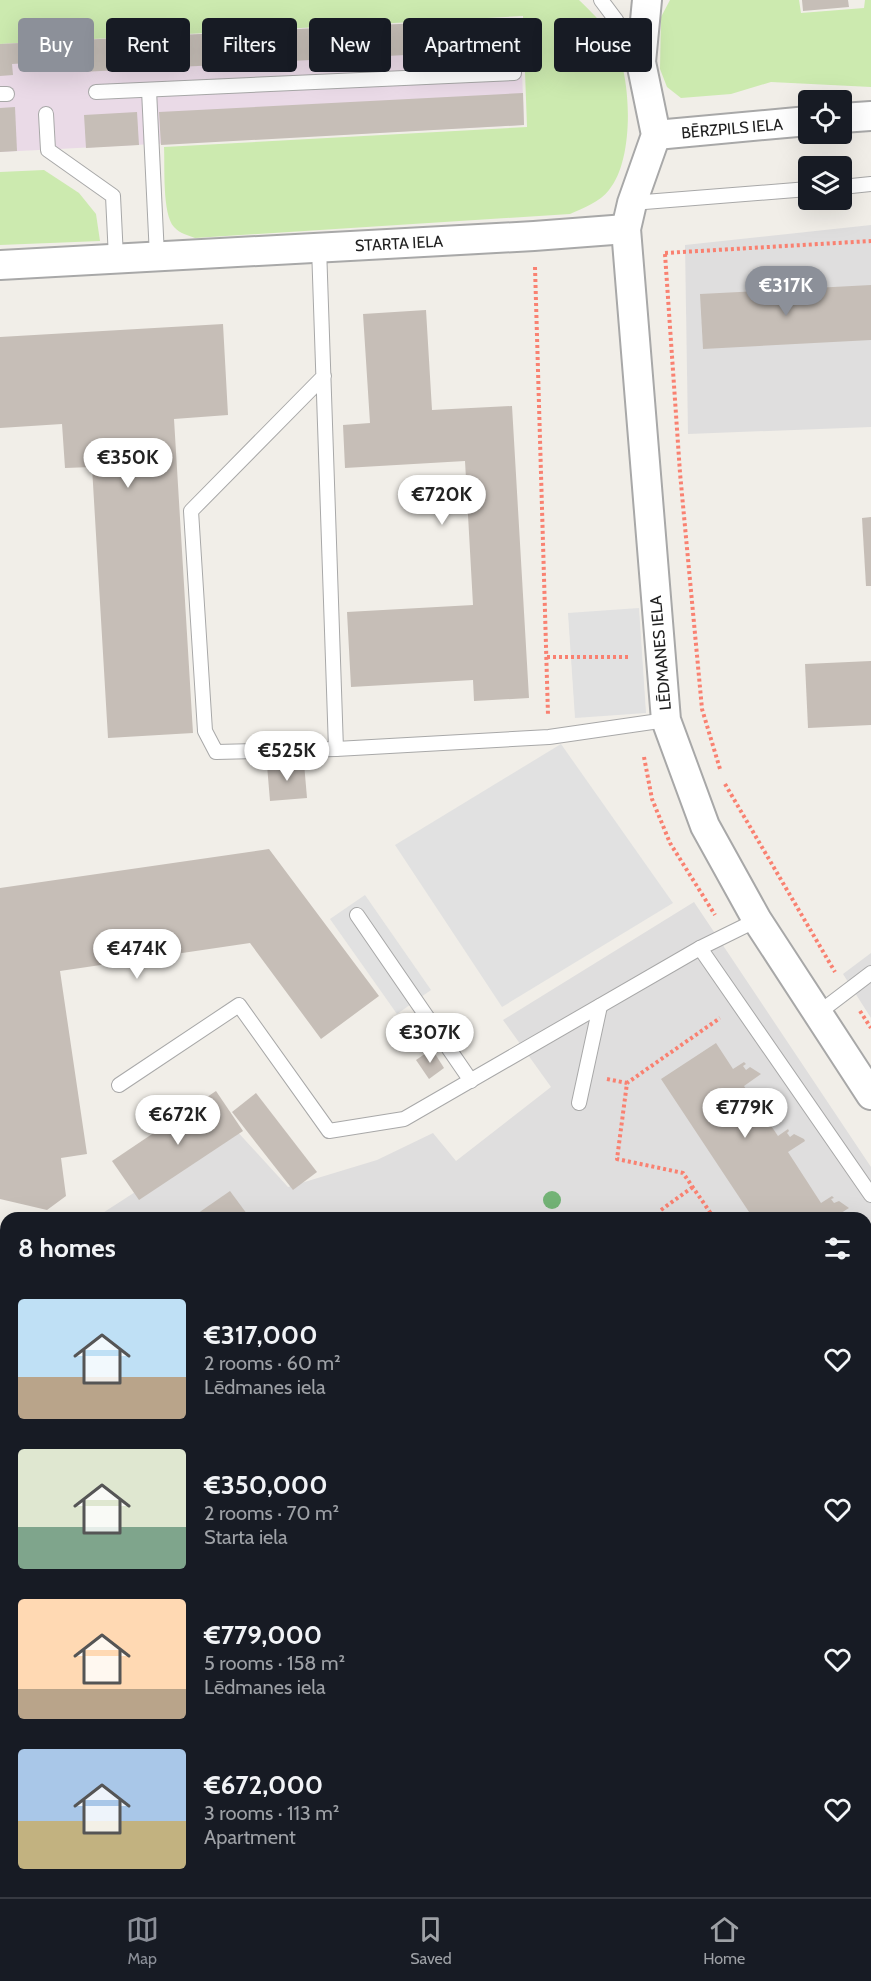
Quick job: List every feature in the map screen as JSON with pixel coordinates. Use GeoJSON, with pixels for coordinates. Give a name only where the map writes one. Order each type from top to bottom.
{"type":"FeatureCollection","features":[{"type":"Feature","properties":{"kind":"street"},"geometry":{"type":"LineString","coordinates":[[645,18],[647,0]]}},
{"type":"Feature","properties":{"kind":"street"},"geometry":{"type":"LineString","coordinates":[[629,216],[656,135],[643,72]]}},
{"type":"Feature","properties":{"kind":"street"},"geometry":{"type":"LineString","coordinates":[[852,117],[871,116]]}},
{"type":"Feature","properties":{"kind":"street","name":"BĒRZPILS IELA"},"geometry":{"type":"LineString","coordinates":[[656,135],[798,122]]}},
{"type":"Feature","properties":{"kind":"street","name":"STARTA IELA"},"geometry":{"type":"LineString","coordinates":[[0,265],[534,236],[629,216]]}},
{"type":"Feature","properties":{"kind":"street","name":"LĒDMANES IELA"},"geometry":{"type":"LineString","coordinates":[[629,216],[666,720],[705,826],[757,920],[871,1095]]}},
{"type":"Feature","properties":{"kind":"lane"},"geometry":{"type":"LineString","coordinates":[[601,0],[614,18]]}},
{"type":"Feature","properties":{"kind":"lane"},"geometry":{"type":"LineString","coordinates":[[96,92],[514,74]]}},
{"type":"Feature","properties":{"kind":"lane"},"geometry":{"type":"LineString","coordinates":[[149,90],[157,256]]}},
{"type":"Feature","properties":{"kind":"lane"},"geometry":{"type":"LineString","coordinates":[[46,114],[48,150],[112,196],[116,258]]}},
{"type":"Feature","properties":{"kind":"lane"},"geometry":{"type":"LineString","coordinates":[[852,186],[871,184]]}},
{"type":"Feature","properties":{"kind":"lane"},"geometry":{"type":"LineString","coordinates":[[629,216],[798,191]]}},
{"type":"Feature","properties":{"kind":"lane"},"geometry":{"type":"LineString","coordinates":[[320,247],[336,749]]}},
{"type":"Feature","properties":{"kind":"lane"},"geometry":{"type":"LineString","coordinates":[[324,376],[191,511],[205,732],[216,752],[336,749],[549,737],[666,720]]}},
{"type":"Feature","properties":{"kind":"lane"},"geometry":{"type":"LineString","coordinates":[[357,915],[471,1081]]}},
{"type":"Feature","properties":{"kind":"lane"},"geometry":{"type":"LineString","coordinates":[[119,1085],[239,1005],[329,1131],[404,1119],[700,948],[757,920]]}},
{"type":"Feature","properties":{"kind":"lane"},"geometry":{"type":"LineString","coordinates":[[700,948],[871,1196]]}},
{"type":"Feature","properties":{"kind":"lane"},"geometry":{"type":"LineString","coordinates":[[817,1014],[871,973]]}},
{"type":"Feature","properties":{"kind":"lane"},"geometry":{"type":"LineString","coordinates":[[579,1103],[600,1006]]}},
{"type":"Feature","properties":{"kind":"path"},"geometry":{"type":"LineString","coordinates":[[629,216],[665,254],[680,473],[702,709],[721,772]]}},
{"type":"Feature","properties":{"kind":"path"},"geometry":{"type":"LineString","coordinates":[[534,236],[549,737]]}},
{"type":"Feature","properties":{"kind":"path"},"geometry":{"type":"LineString","coordinates":[[665,254],[871,241]]}},
{"type":"Feature","properties":{"kind":"path"},"geometry":{"type":"LineString","coordinates":[[547,657],[632,657]]}},
{"type":"Feature","properties":{"kind":"path"},"geometry":{"type":"LineString","coordinates":[[724,783],[847,992],[871,1028]]}},
{"type":"Feature","properties":{"kind":"path"},"geometry":{"type":"LineString","coordinates":[[710,1212],[683,1173],[617,1159],[627,1083],[739,1005]]}},
{"type":"Feature","properties":{"kind":"path"},"geometry":{"type":"LineString","coordinates":[[661,1210],[693,1187]]}},
{"type":"Feature","properties":{"kind":"shaded area"},"geometry":{"type":"Polygon","coordinates":[[[391,24],[403,24],[403,72],[522,72],[524,125],[0,152],[0,44],[18,43],[18,72],[94,72],[94,39],[106,39],[106,72],[190,72],[190,34],[202,34],[202,72],[297,72],[297,29],[309,29],[309,72],[391,72],[391,24]]]}},
{"type":"Feature","properties":{"kind":"shaded area"},"geometry":{"type":"Polygon","coordinates":[[[871,225],[871,427],[688,434],[685,245],[871,225]]]}},
{"type":"Feature","properties":{"kind":"shaded area"},"geometry":{"type":"Polygon","coordinates":[[[639,608],[646,713],[575,718],[568,613],[639,608]]]}},
{"type":"Feature","properties":{"kind":"shaded area"},"geometry":{"type":"Polygon","coordinates":[[[561,744],[673,903],[502,1007],[395,845],[561,744]]]}},
{"type":"Feature","properties":{"kind":"shaded area"},"geometry":{"type":"Polygon","coordinates":[[[365,895],[431,990],[397,1014],[330,919],[365,895]]]}},
{"type":"Feature","properties":{"kind":"shaded area"},"geometry":{"type":"Polygon","coordinates":[[[694,902],[871,1167],[871,1212],[104,1212],[234,1128],[288,1187],[377,1160],[433,1133],[456,1161],[551,1087],[503,1020],[694,902]]]}},
{"type":"Feature","properties":{"kind":"shaded area"},"geometry":{"type":"Polygon","coordinates":[[[871,953],[871,1018],[843,974],[871,953]]]}},
{"type":"Feature","properties":{"kind":"green space"},"geometry":{"type":"Polygon","coordinates":[[[0,0],[579,0],[596,18],[554,18],[554,72],[624,72],[628,113],[624,157],[618,176],[609,190],[601,198],[570,214],[195,238],[179,231],[170,221],[164,177],[164,147],[527,127],[525,72],[542,72],[542,18],[523,18],[523,16],[403,18],[403,22],[391,23],[391,18],[309,18],[309,27],[297,28],[297,18],[202,18],[202,33],[190,34],[190,18],[106,18],[106,38],[94,39],[94,18],[18,18],[18,43],[0,44],[0,0]]]}},
{"type":"Feature","properties":{"kind":"green space"},"geometry":{"type":"Polygon","coordinates":[[[670,0],[799,0],[801,13],[864,8],[865,0],[871,0],[871,87],[771,82],[731,94],[681,98],[667,87],[660,69],[661,17],[670,0]]]}},
{"type":"Feature","properties":{"kind":"green space"},"geometry":{"type":"Polygon","coordinates":[[[44,170],[79,193],[96,214],[100,241],[0,245],[0,172],[44,170]]]}},
{"type":"Feature","properties":{"kind":"building"},"geometry":{"type":"Polygon","coordinates":[[[802,0],[848,0],[849,7],[803,11],[802,0]]]}},
{"type":"Feature","properties":{"kind":"building"},"geometry":{"type":"Polygon","coordinates":[[[391,24],[403,24],[403,55],[391,56],[391,24]]]}},
{"type":"Feature","properties":{"kind":"building"},"geometry":{"type":"Polygon","coordinates":[[[297,29],[309,29],[309,60],[297,61],[297,29]]]}},
{"type":"Feature","properties":{"kind":"building"},"geometry":{"type":"Polygon","coordinates":[[[190,34],[202,34],[202,66],[190,66],[190,34]]]}},
{"type":"Feature","properties":{"kind":"building"},"geometry":{"type":"Polygon","coordinates":[[[94,39],[106,39],[106,71],[94,71],[94,39]]]}},
{"type":"Feature","properties":{"kind":"building"},"geometry":{"type":"Polygon","coordinates":[[[18,43],[18,64],[12,64],[13,75],[0,76],[0,44],[18,43]]]}},
{"type":"Feature","properties":{"kind":"building"},"geometry":{"type":"Polygon","coordinates":[[[523,93],[524,125],[161,145],[159,112],[523,93]]]}},
{"type":"Feature","properties":{"kind":"building"},"geometry":{"type":"Polygon","coordinates":[[[15,107],[17,151],[0,152],[0,108],[15,107]]]}},
{"type":"Feature","properties":{"kind":"building"},"geometry":{"type":"Polygon","coordinates":[[[137,112],[139,145],[86,148],[84,115],[137,112]]]}},
{"type":"Feature","properties":{"kind":"building"},"geometry":{"type":"Polygon","coordinates":[[[871,285],[871,340],[703,349],[700,294],[871,285]]]}},
{"type":"Feature","properties":{"kind":"building"},"geometry":{"type":"Polygon","coordinates":[[[426,310],[432,410],[512,406],[529,698],[474,701],[473,680],[351,687],[347,612],[473,605],[465,461],[345,468],[343,425],[370,423],[363,314],[426,310]]]}},
{"type":"Feature","properties":{"kind":"building"},"geometry":{"type":"Polygon","coordinates":[[[223,324],[228,415],[174,419],[193,733],[108,738],[92,467],[65,468],[62,424],[0,428],[0,337],[223,324]]]}},
{"type":"Feature","properties":{"kind":"building"},"geometry":{"type":"Polygon","coordinates":[[[871,517],[871,586],[866,586],[862,518],[871,517]]]}},
{"type":"Feature","properties":{"kind":"building"},"geometry":{"type":"Polygon","coordinates":[[[871,661],[871,725],[808,728],[805,664],[871,661]]]}},
{"type":"Feature","properties":{"kind":"building"},"geometry":{"type":"Polygon","coordinates":[[[304,763],[307,798],[270,801],[267,765],[304,763]]]}},
{"type":"Feature","properties":{"kind":"building"},"geometry":{"type":"Polygon","coordinates":[[[269,849],[379,996],[321,1039],[250,943],[60,971],[87,1154],[61,1158],[66,1196],[47,1210],[0,1199],[0,888],[269,849]]]}},
{"type":"Feature","properties":{"kind":"building"},"geometry":{"type":"Polygon","coordinates":[[[716,1043],[733,1069],[744,1062],[746,1064],[743,1066],[746,1070],[750,1067],[761,1074],[744,1086],[778,1136],[788,1129],[787,1133],[790,1137],[794,1134],[804,1139],[805,1141],[788,1152],[821,1203],[832,1196],[834,1203],[839,1201],[849,1208],[843,1212],[749,1212],[661,1079],[716,1043]]]}},
{"type":"Feature","properties":{"kind":"building"},"geometry":{"type":"Polygon","coordinates":[[[432,1049],[444,1068],[429,1079],[416,1060],[432,1049]]]}},
{"type":"Feature","properties":{"kind":"building"},"geometry":{"type":"Polygon","coordinates":[[[216,1091],[243,1131],[139,1200],[112,1161],[216,1091]]]}},
{"type":"Feature","properties":{"kind":"building"},"geometry":{"type":"Polygon","coordinates":[[[256,1093],[317,1172],[293,1190],[232,1112],[256,1093]]]}},
{"type":"Feature","properties":{"kind":"building"},"geometry":{"type":"Polygon","coordinates":[[[230,1191],[246,1212],[200,1212],[230,1191]]]}}]}
